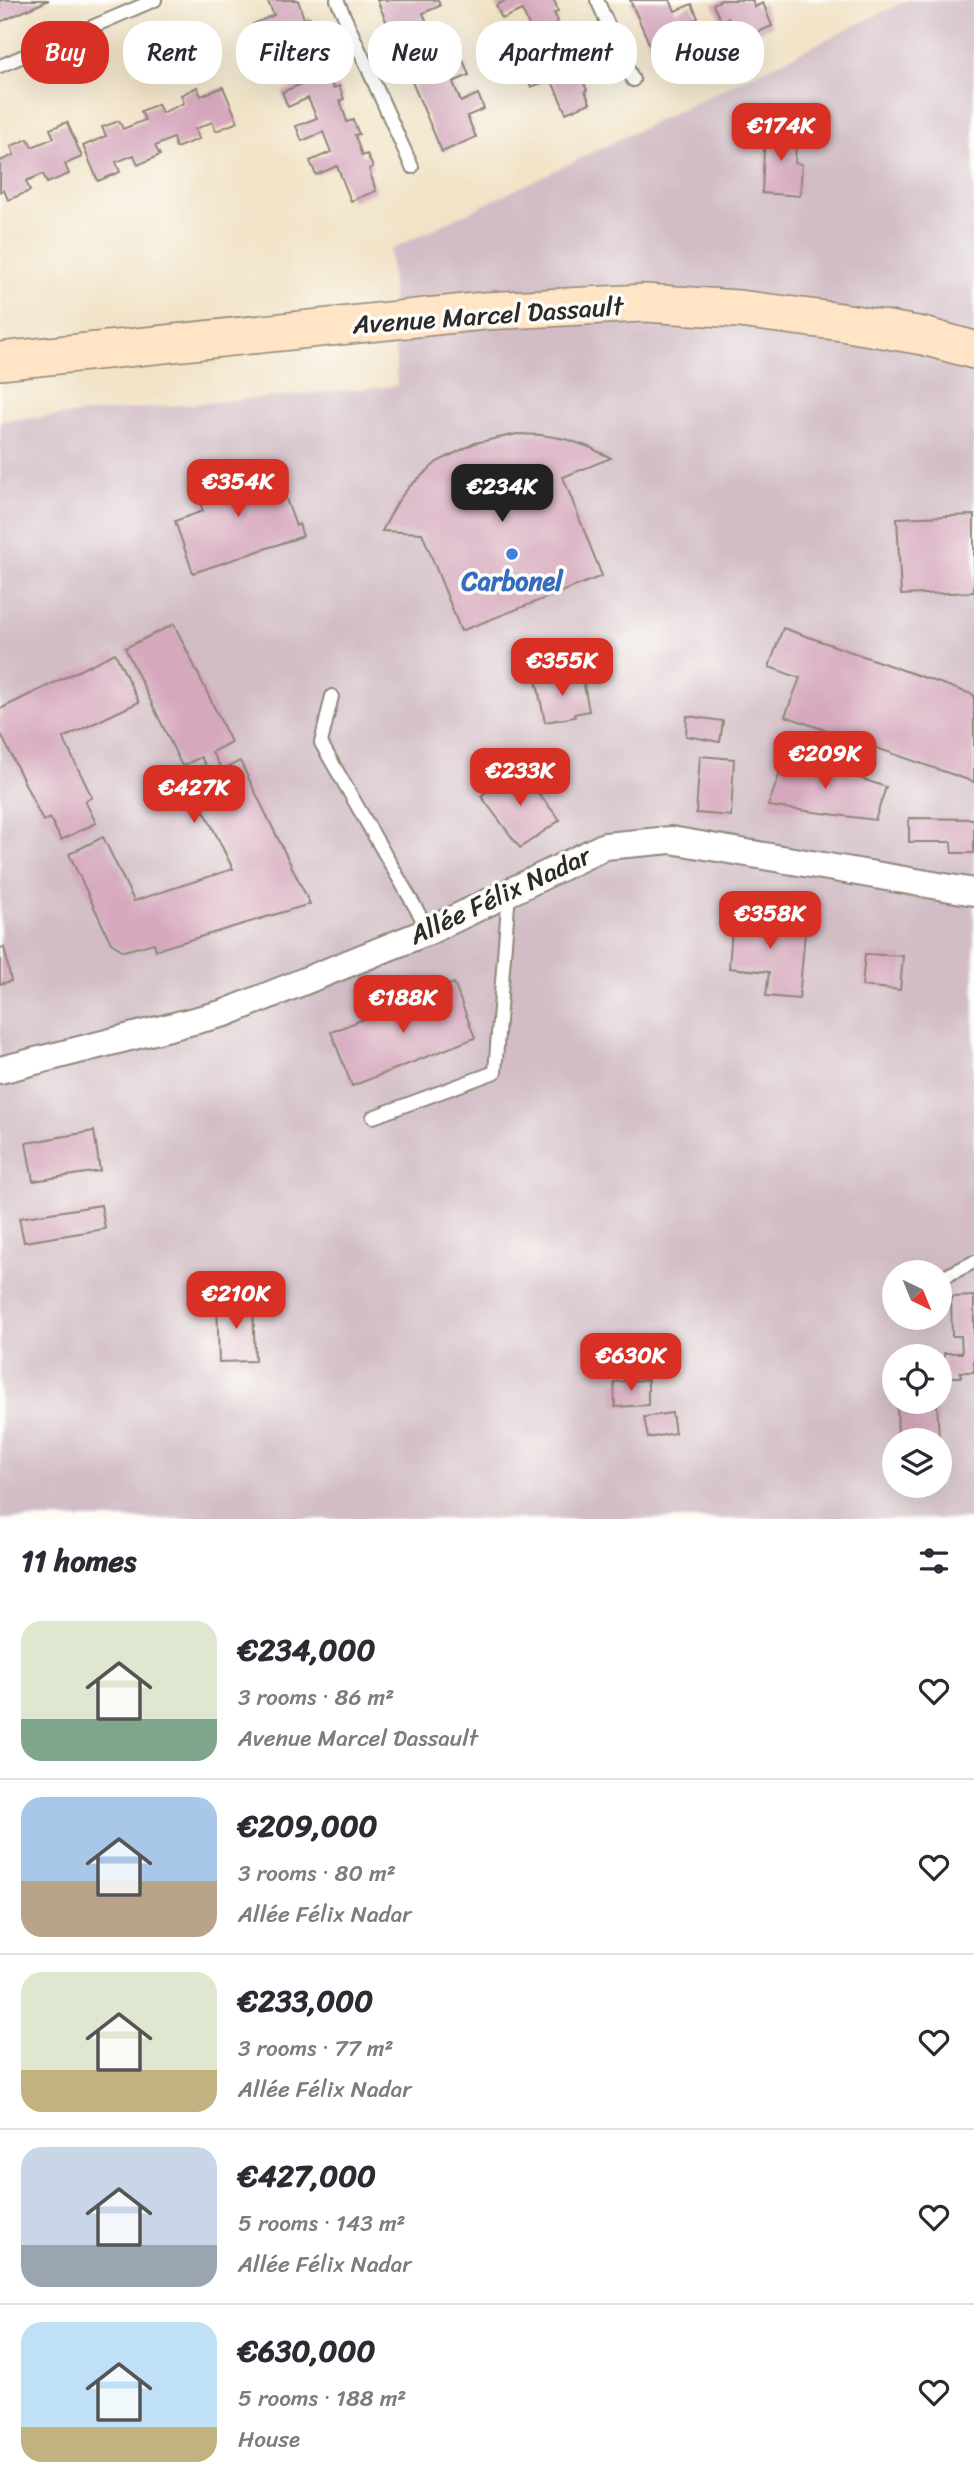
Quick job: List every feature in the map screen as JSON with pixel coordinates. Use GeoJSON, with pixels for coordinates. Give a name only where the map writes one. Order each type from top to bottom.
{"type":"FeatureCollection","features":[{"type":"Feature","properties":{"kind":"main road","name":"Avenue Marcel Dassault"},"geometry":{"type":"LineString","coordinates":[[0,361],[484,311],[643,303],[739,309],[842,322],[923,336],[974,350]]}},
{"type":"Feature","properties":{"kind":"street","name":"Allée Félix Nadar"},"geometry":{"type":"LineString","coordinates":[[0,1070],[225,1013],[429,931],[605,846],[671,840],[974,892]]}},
{"type":"Feature","properties":{"kind":"lane"},"geometry":{"type":"LineString","coordinates":[[0,66],[155,0]]}},
{"type":"Feature","properties":{"kind":"lane"},"geometry":{"type":"LineString","coordinates":[[337,0],[412,167]]}},
{"type":"Feature","properties":{"kind":"lane"},"geometry":{"type":"LineString","coordinates":[[597,0],[606,21]]}},
{"type":"Feature","properties":{"kind":"lane"},"geometry":{"type":"LineString","coordinates":[[332,696],[321,743],[429,931]]}},
{"type":"Feature","properties":{"kind":"lane"},"geometry":{"type":"LineString","coordinates":[[373,1117],[495,1072],[509,892]]}},
{"type":"Feature","properties":{"kind":"lane"},"geometry":{"type":"LineString","coordinates":[[952,1273],[974,1262]]}},
{"type":"Feature","properties":{"kind":"shaded area"},"geometry":{"type":"Polygon","coordinates":[[[908,0],[974,0],[974,1519],[0,1519],[0,421],[397,386],[390,250],[734,84],[764,84],[764,69],[908,0]]]}},
{"type":"Feature","properties":{"kind":"building"},"geometry":{"type":"Polygon","coordinates":[[[0,0],[49,0],[0,22],[0,0]]]}},
{"type":"Feature","properties":{"kind":"building"},"geometry":{"type":"Polygon","coordinates":[[[267,0],[298,0],[304,19],[310,17],[312,21],[260,21],[274,15],[267,0]]]}},
{"type":"Feature","properties":{"kind":"building"},"geometry":{"type":"Polygon","coordinates":[[[377,0],[438,0],[440,6],[423,13],[426,21],[386,21],[377,0]]]}},
{"type":"Feature","properties":{"kind":"building"},"geometry":{"type":"Polygon","coordinates":[[[507,0],[554,0],[558,11],[554,13],[558,21],[527,21],[522,10],[502,19],[496,5],[507,0]]]}},
{"type":"Feature","properties":{"kind":"building"},"geometry":{"type":"Polygon","coordinates":[[[630,0],[670,0],[675,11],[692,4],[698,18],[692,21],[651,21],[651,48],[630,0]]]}},
{"type":"Feature","properties":{"kind":"building"},"geometry":{"type":"Polygon","coordinates":[[[721,0],[752,0],[755,7],[763,3],[772,26],[764,30],[764,21],[729,21],[728,18],[721,21],[713,4],[721,0]]]}},
{"type":"Feature","properties":{"kind":"building"},"geometry":{"type":"Polygon","coordinates":[[[462,60],[463,60],[469,75],[462,78],[462,60]]]}},
{"type":"Feature","properties":{"kind":"building"},"geometry":{"type":"Polygon","coordinates":[[[302,84],[332,84],[333,88],[339,86],[347,122],[353,120],[359,134],[355,135],[362,156],[367,154],[373,167],[369,169],[376,191],[351,201],[337,166],[316,175],[310,161],[331,152],[323,132],[302,141],[296,126],[317,118],[308,98],[288,107],[282,92],[302,84]]]}},
{"type":"Feature","properties":{"kind":"building"},"geometry":{"type":"Polygon","coordinates":[[[413,84],[454,84],[461,102],[478,94],[484,109],[467,116],[476,137],[442,152],[413,84]]]}},
{"type":"Feature","properties":{"kind":"building"},"geometry":{"type":"Polygon","coordinates":[[[553,84],[584,84],[590,103],[566,113],[553,84]]]}},
{"type":"Feature","properties":{"kind":"building"},"geometry":{"type":"Polygon","coordinates":[[[197,87],[201,96],[223,87],[238,122],[216,131],[212,122],[195,129],[199,139],[176,148],[173,138],[155,146],[160,155],[138,165],[134,155],[116,162],[120,172],[98,181],[83,146],[106,136],[102,127],[119,121],[123,129],[145,120],[141,111],[158,104],[162,113],[184,103],[181,95],[197,87]]]}},
{"type":"Feature","properties":{"kind":"building"},"geometry":{"type":"Polygon","coordinates":[[[67,122],[82,157],[65,164],[69,174],[47,183],[43,174],[26,181],[30,191],[8,200],[4,190],[0,192],[0,161],[14,155],[11,146],[28,139],[32,147],[54,138],[50,129],[67,122]]]}},
{"type":"Feature","properties":{"kind":"building"},"geometry":{"type":"Polygon","coordinates":[[[765,128],[797,131],[795,163],[802,164],[800,196],[762,193],[765,128]]]}},
{"type":"Feature","properties":{"kind":"building","name":"Carbonel"},"geometry":{"type":"Polygon","coordinates":[[[517,434],[566,439],[611,458],[563,477],[602,576],[461,631],[422,533],[382,531],[409,487],[437,462],[475,443],[517,434]]]}},
{"type":"Feature","properties":{"kind":"building"},"geometry":{"type":"Polygon","coordinates":[[[272,461],[296,526],[299,524],[303,536],[193,573],[175,521],[203,511],[195,489],[272,461]]]}},
{"type":"Feature","properties":{"kind":"building"},"geometry":{"type":"Polygon","coordinates":[[[974,515],[974,592],[901,595],[897,518],[974,515]]]}},
{"type":"Feature","properties":{"kind":"building"},"geometry":{"type":"Polygon","coordinates":[[[174,624],[231,742],[212,752],[222,770],[240,761],[310,904],[156,950],[154,943],[124,951],[111,943],[69,854],[103,837],[134,901],[233,869],[191,784],[211,775],[201,757],[182,766],[125,648],[174,624]]]}},
{"type":"Feature","properties":{"kind":"building"},"geometry":{"type":"Polygon","coordinates":[[[783,628],[974,695],[974,782],[785,716],[800,678],[769,667],[783,628]]]}},
{"type":"Feature","properties":{"kind":"building"},"geometry":{"type":"Polygon","coordinates":[[[115,653],[139,702],[63,738],[92,797],[85,801],[96,823],[61,840],[50,818],[43,821],[0,732],[0,709],[115,653]]]}},
{"type":"Feature","properties":{"kind":"building"},"geometry":{"type":"Polygon","coordinates":[[[567,674],[568,682],[583,679],[589,711],[574,714],[575,717],[545,722],[536,679],[567,674]]]}},
{"type":"Feature","properties":{"kind":"building"},"geometry":{"type":"Polygon","coordinates":[[[687,716],[723,721],[720,742],[686,736],[687,716]]]}},
{"type":"Feature","properties":{"kind":"building"},"geometry":{"type":"Polygon","coordinates":[[[787,753],[886,787],[875,820],[768,806],[787,753]]]}},
{"type":"Feature","properties":{"kind":"building"},"geometry":{"type":"Polygon","coordinates":[[[700,756],[734,759],[731,816],[696,813],[700,756]]]}},
{"type":"Feature","properties":{"kind":"building"},"geometry":{"type":"Polygon","coordinates":[[[518,768],[560,820],[520,848],[481,796],[518,768]]]}},
{"type":"Feature","properties":{"kind":"building"},"geometry":{"type":"Polygon","coordinates":[[[909,818],[974,819],[974,853],[952,853],[951,842],[909,842],[909,818]]]}},
{"type":"Feature","properties":{"kind":"building"},"geometry":{"type":"Polygon","coordinates":[[[733,914],[806,921],[799,999],[766,996],[769,972],[729,968],[733,914]]]}},
{"type":"Feature","properties":{"kind":"building"},"geometry":{"type":"Polygon","coordinates":[[[4,947],[11,981],[0,984],[0,948],[4,947]]]}},
{"type":"Feature","properties":{"kind":"building"},"geometry":{"type":"Polygon","coordinates":[[[865,954],[903,956],[900,990],[862,986],[865,954]]]}},
{"type":"Feature","properties":{"kind":"building"},"geometry":{"type":"Polygon","coordinates":[[[454,983],[475,1038],[352,1086],[331,1032],[454,983]]]}},
{"type":"Feature","properties":{"kind":"building"},"geometry":{"type":"Polygon","coordinates":[[[94,1131],[100,1171],[33,1181],[26,1143],[94,1131]]]}},
{"type":"Feature","properties":{"kind":"building"},"geometry":{"type":"Polygon","coordinates":[[[101,1205],[105,1229],[24,1242],[19,1218],[101,1205]]]}},
{"type":"Feature","properties":{"kind":"building"},"geometry":{"type":"Polygon","coordinates":[[[974,1296],[974,1372],[960,1372],[961,1377],[952,1377],[952,1353],[962,1353],[961,1336],[952,1336],[952,1297],[974,1296]]]}},
{"type":"Feature","properties":{"kind":"building"},"geometry":{"type":"Polygon","coordinates":[[[217,1301],[253,1301],[255,1361],[219,1362],[217,1301]]]}},
{"type":"Feature","properties":{"kind":"building"},"geometry":{"type":"Polygon","coordinates":[[[648,1380],[648,1405],[615,1407],[614,1382],[648,1380]]]}},
{"type":"Feature","properties":{"kind":"building"},"geometry":{"type":"Polygon","coordinates":[[[672,1413],[675,1433],[648,1438],[644,1417],[672,1413]]]}},
{"type":"Feature","properties":{"kind":"building"},"geometry":{"type":"Polygon","coordinates":[[[897,1414],[938,1414],[938,1428],[898,1428],[897,1414]]]}},
{"type":"Feature","properties":{"kind":"place","name":"Carbonel"},"geometry":{"type":"Point","coordinates":[512,554]}}]}
